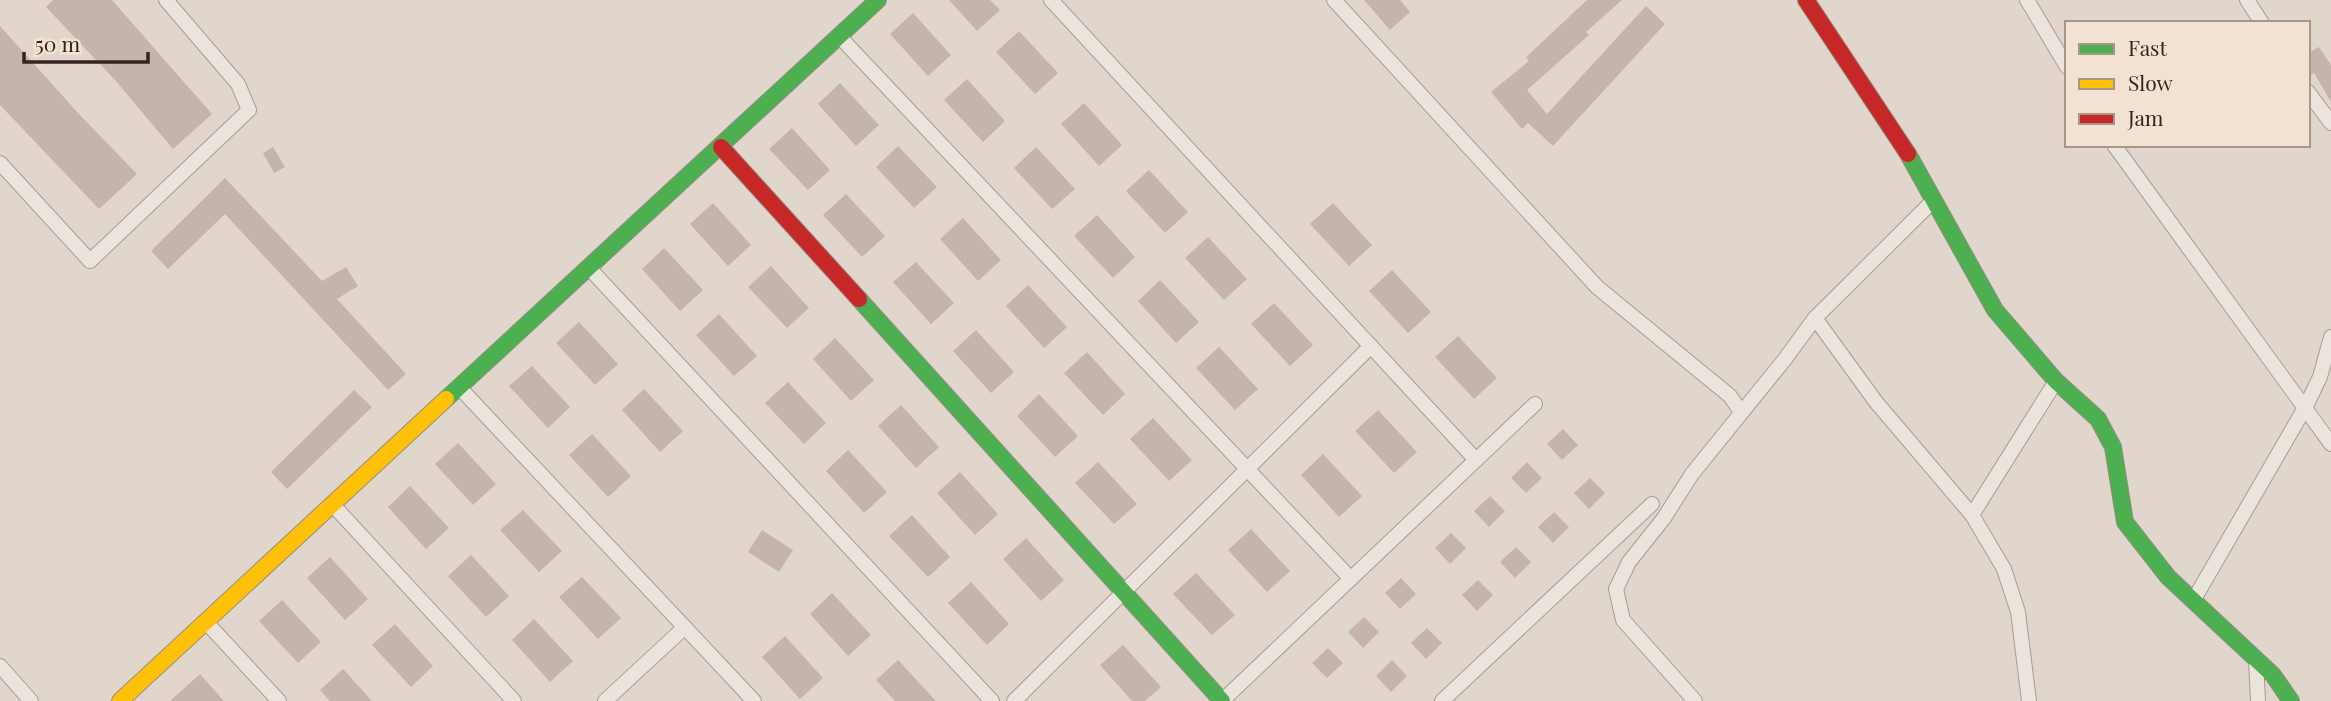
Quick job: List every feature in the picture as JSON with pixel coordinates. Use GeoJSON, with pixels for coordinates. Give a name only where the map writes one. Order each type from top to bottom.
{"type":"FeatureCollection","features":[{"type":"Feature","properties":{"kind":"street"},"geometry":{"type":"LineString","coordinates":[[0,163],[89,261],[249,110],[238,84],[166,0]]}},
{"type":"Feature","properties":{"kind":"street"},"geometry":{"type":"LineString","coordinates":[[120,701],[590,269],[877,0]]}},
{"type":"Feature","properties":{"kind":"street"},"geometry":{"type":"LineString","coordinates":[[1051,0],[1476,460]]}},
{"type":"Feature","properties":{"kind":"street"},"geometry":{"type":"LineString","coordinates":[[1334,0],[1597,287],[1730,396],[1741,412]]}},
{"type":"Feature","properties":{"kind":"street"},"geometry":{"type":"LineString","coordinates":[[1806,0],[1908,152],[1995,310],[2056,381],[2098,419],[2113,447],[2125,522],[2168,577],[2273,675],[2291,701]]}},
{"type":"Feature","properties":{"kind":"street"},"geometry":{"type":"LineString","coordinates":[[2027,0],[2065,64]]}},
{"type":"Feature","properties":{"kind":"street"},"geometry":{"type":"LineString","coordinates":[[2247,0],[2261,21]]}},
{"type":"Feature","properties":{"kind":"street"},"geometry":{"type":"LineString","coordinates":[[839,36],[1351,579]]}},
{"type":"Feature","properties":{"kind":"street"},"geometry":{"type":"LineString","coordinates":[[2310,95],[2331,123]]}},
{"type":"Feature","properties":{"kind":"street"},"geometry":{"type":"LineString","coordinates":[[721,147],[1222,701],[1535,404]]}},
{"type":"Feature","properties":{"kind":"street"},"geometry":{"type":"LineString","coordinates":[[2115,147],[2331,444]]}},
{"type":"Feature","properties":{"kind":"street"},"geometry":{"type":"LineString","coordinates":[[1695,701],[1623,620],[1616,589],[1629,562],[1815,318],[1934,200]]}},
{"type":"Feature","properties":{"kind":"street"},"geometry":{"type":"LineString","coordinates":[[590,269],[992,701]]}},
{"type":"Feature","properties":{"kind":"street"},"geometry":{"type":"LineString","coordinates":[[1815,318],[1876,402],[1972,515],[2004,569],[2018,612],[2029,701]]}},
{"type":"Feature","properties":{"kind":"street"},"geometry":{"type":"LineString","coordinates":[[2193,601],[2306,406],[2320,377],[2331,337]]}},
{"type":"Feature","properties":{"kind":"street"},"geometry":{"type":"LineString","coordinates":[[1014,701],[1371,346]]}},
{"type":"Feature","properties":{"kind":"street"},"geometry":{"type":"LineString","coordinates":[[1972,515],[2056,381]]}},
{"type":"Feature","properties":{"kind":"street"},"geometry":{"type":"LineString","coordinates":[[460,388],[754,701]]}},
{"type":"Feature","properties":{"kind":"street"},"geometry":{"type":"LineString","coordinates":[[1442,701],[1652,504]]}},
{"type":"Feature","properties":{"kind":"street"},"geometry":{"type":"LineString","coordinates":[[333,505],[514,701]]}},
{"type":"Feature","properties":{"kind":"street"},"geometry":{"type":"LineString","coordinates":[[206,622],[279,701]]}},
{"type":"Feature","properties":{"kind":"street"},"geometry":{"type":"LineString","coordinates":[[605,701],[685,627]]}},
{"type":"Feature","properties":{"kind":"street"},"geometry":{"type":"LineString","coordinates":[[2256,660],[2258,701]]}},
{"type":"Feature","properties":{"kind":"street"},"geometry":{"type":"LineString","coordinates":[[0,666],[32,701]]}},
{"type":"Feature","properties":{"kind":"building"},"geometry":{"type":"Polygon","coordinates":[[[53,0],[112,0],[212,114],[173,149],[115,80],[46,7],[53,0]]]}},
{"type":"Feature","properties":{"kind":"building"},"geometry":{"type":"Polygon","coordinates":[[[949,0],[990,0],[1000,10],[977,31],[949,0]]]}},
{"type":"Feature","properties":{"kind":"building"},"geometry":{"type":"Polygon","coordinates":[[[1364,0],[1400,0],[1410,12],[1390,30],[1364,0]]]}},
{"type":"Feature","properties":{"kind":"building"},"geometry":{"type":"Polygon","coordinates":[[[1587,0],[1622,0],[1586,32],[1589,35],[1527,90],[1547,114],[1646,6],[1665,24],[1553,146],[1528,123],[1522,129],[1491,92],[1529,61],[1526,57],[1587,0]]]}},
{"type":"Feature","properties":{"kind":"building"},"geometry":{"type":"Polygon","coordinates":[[[913,13],[951,55],[928,76],[890,34],[913,13]]]}},
{"type":"Feature","properties":{"kind":"building"},"geometry":{"type":"Polygon","coordinates":[[[0,26],[137,174],[99,209],[0,105],[0,26]]]}},
{"type":"Feature","properties":{"kind":"building"},"geometry":{"type":"Polygon","coordinates":[[[1019,31],[1058,73],[1035,94],[996,52],[1019,31]]]}},
{"type":"Feature","properties":{"kind":"building"},"geometry":{"type":"Polygon","coordinates":[[[2319,47],[2331,65],[2331,102],[2314,73],[2310,76],[2310,52],[2319,47]]]}},
{"type":"Feature","properties":{"kind":"building"},"geometry":{"type":"Polygon","coordinates":[[[967,79],[1005,121],[983,142],[944,100],[967,79]]]}},
{"type":"Feature","properties":{"kind":"building"},"geometry":{"type":"Polygon","coordinates":[[[840,83],[879,125],[856,146],[818,104],[840,83]]]}},
{"type":"Feature","properties":{"kind":"building"},"geometry":{"type":"Polygon","coordinates":[[[1084,103],[1122,145],[1099,166],[1061,124],[1084,103]]]}},
{"type":"Feature","properties":{"kind":"building"},"geometry":{"type":"Polygon","coordinates":[[[792,128],[830,170],[808,190],[769,149],[792,128]]]}},
{"type":"Feature","properties":{"kind":"building"},"geometry":{"type":"Polygon","coordinates":[[[898,146],[937,187],[914,208],[876,167],[898,146]]]}},
{"type":"Feature","properties":{"kind":"building"},"geometry":{"type":"Polygon","coordinates":[[[273,147],[285,167],[274,173],[263,153],[273,147]]]}},
{"type":"Feature","properties":{"kind":"building"},"geometry":{"type":"Polygon","coordinates":[[[1036,147],[1075,189],[1052,209],[1014,168],[1036,147]]]}},
{"type":"Feature","properties":{"kind":"building"},"geometry":{"type":"Polygon","coordinates":[[[1149,170],[1188,212],[1165,233],[1126,191],[1149,170]]]}},
{"type":"Feature","properties":{"kind":"building"},"geometry":{"type":"Polygon","coordinates":[[[225,178],[322,281],[346,267],[358,286],[337,299],[406,374],[388,390],[225,214],[168,269],[151,251],[225,178]]]}},
{"type":"Feature","properties":{"kind":"building"},"geometry":{"type":"Polygon","coordinates":[[[846,194],[885,236],[862,257],[823,215],[846,194]]]}},
{"type":"Feature","properties":{"kind":"building"},"geometry":{"type":"Polygon","coordinates":[[[713,203],[751,245],[728,266],[690,224],[713,203]]]}},
{"type":"Feature","properties":{"kind":"building"},"geometry":{"type":"Polygon","coordinates":[[[1333,203],[1372,245],[1349,266],[1310,224],[1333,203]]]}},
{"type":"Feature","properties":{"kind":"building"},"geometry":{"type":"Polygon","coordinates":[[[1097,215],[1135,257],[1113,278],[1074,236],[1097,215]]]}},
{"type":"Feature","properties":{"kind":"building"},"geometry":{"type":"Polygon","coordinates":[[[963,218],[1001,260],[978,281],[940,239],[963,218]]]}},
{"type":"Feature","properties":{"kind":"building"},"geometry":{"type":"Polygon","coordinates":[[[1208,237],[1247,279],[1224,300],[1185,258],[1208,237]]]}},
{"type":"Feature","properties":{"kind":"building"},"geometry":{"type":"Polygon","coordinates":[[[664,248],[703,290],[680,311],[642,269],[664,248]]]}},
{"type":"Feature","properties":{"kind":"building"},"geometry":{"type":"Polygon","coordinates":[[[916,262],[954,303],[931,324],[893,282],[916,262]]]}},
{"type":"Feature","properties":{"kind":"building"},"geometry":{"type":"Polygon","coordinates":[[[771,266],[809,308],[787,328],[748,287],[771,266]]]}},
{"type":"Feature","properties":{"kind":"building"},"geometry":{"type":"Polygon","coordinates":[[[1392,270],[1431,312],[1408,333],[1369,291],[1392,270]]]}},
{"type":"Feature","properties":{"kind":"building"},"geometry":{"type":"Polygon","coordinates":[[[1160,280],[1199,322],[1176,343],[1138,301],[1160,280]]]}},
{"type":"Feature","properties":{"kind":"building"},"geometry":{"type":"Polygon","coordinates":[[[1028,285],[1067,327],[1044,348],[1006,306],[1028,285]]]}},
{"type":"Feature","properties":{"kind":"building"},"geometry":{"type":"Polygon","coordinates":[[[1274,303],[1313,345],[1290,366],[1251,324],[1274,303]]]}},
{"type":"Feature","properties":{"kind":"building"},"geometry":{"type":"Polygon","coordinates":[[[719,314],[757,356],[734,376],[696,335],[719,314]]]}},
{"type":"Feature","properties":{"kind":"building"},"geometry":{"type":"Polygon","coordinates":[[[579,322],[618,364],[595,385],[556,343],[579,322]]]}},
{"type":"Feature","properties":{"kind":"building"},"geometry":{"type":"Polygon","coordinates":[[[976,330],[1014,372],[991,393],[953,351],[976,330]]]}},
{"type":"Feature","properties":{"kind":"building"},"geometry":{"type":"Polygon","coordinates":[[[1458,336],[1497,378],[1474,399],[1435,357],[1458,336]]]}},
{"type":"Feature","properties":{"kind":"building"},"geometry":{"type":"Polygon","coordinates":[[[835,338],[874,380],[851,401],[813,359],[835,338]]]}},
{"type":"Feature","properties":{"kind":"building"},"geometry":{"type":"Polygon","coordinates":[[[1219,347],[1258,389],[1235,410],[1196,368],[1219,347]]]}},
{"type":"Feature","properties":{"kind":"building"},"geometry":{"type":"Polygon","coordinates":[[[1087,352],[1125,394],[1103,415],[1064,373],[1087,352]]]}},
{"type":"Feature","properties":{"kind":"building"},"geometry":{"type":"Polygon","coordinates":[[[532,366],[570,407],[548,428],[509,386],[532,366]]]}},
{"type":"Feature","properties":{"kind":"building"},"geometry":{"type":"Polygon","coordinates":[[[788,382],[826,423],[804,444],[765,403],[788,382]]]}},
{"type":"Feature","properties":{"kind":"building"},"geometry":{"type":"Polygon","coordinates":[[[644,389],[683,431],[660,452],[622,410],[644,389]]]}},
{"type":"Feature","properties":{"kind":"building"},"geometry":{"type":"Polygon","coordinates":[[[354,390],[372,407],[287,489],[271,472],[354,390]]]}},
{"type":"Feature","properties":{"kind":"building"},"geometry":{"type":"Polygon","coordinates":[[[1039,394],[1078,436],[1055,457],[1017,416],[1039,394]]]}},
{"type":"Feature","properties":{"kind":"building"},"geometry":{"type":"Polygon","coordinates":[[[901,405],[939,447],[916,468],[878,426],[901,405]]]}},
{"type":"Feature","properties":{"kind":"building"},"geometry":{"type":"Polygon","coordinates":[[[1378,410],[1417,452],[1394,473],[1355,431],[1378,410]]]}},
{"type":"Feature","properties":{"kind":"building"},"geometry":{"type":"Polygon","coordinates":[[[1153,418],[1192,460],[1169,481],[1130,439],[1153,418]]]}},
{"type":"Feature","properties":{"kind":"building"},"geometry":{"type":"Polygon","coordinates":[[[1563,429],[1578,445],[1562,460],[1547,444],[1563,429]]]}},
{"type":"Feature","properties":{"kind":"building"},"geometry":{"type":"Polygon","coordinates":[[[592,434],[631,476],[608,497],[569,455],[592,434]]]}},
{"type":"Feature","properties":{"kind":"building"},"geometry":{"type":"Polygon","coordinates":[[[458,443],[496,484],[473,505],[435,464],[458,443]]]}},
{"type":"Feature","properties":{"kind":"building"},"geometry":{"type":"Polygon","coordinates":[[[848,450],[887,492],[864,513],[826,471],[848,450]]]}},
{"type":"Feature","properties":{"kind":"building"},"geometry":{"type":"Polygon","coordinates":[[[1323,454],[1362,496],[1339,517],[1301,475],[1323,454]]]}},
{"type":"Feature","properties":{"kind":"building"},"geometry":{"type":"Polygon","coordinates":[[[1098,462],[1137,504],[1114,524],[1075,483],[1098,462]]]}},
{"type":"Feature","properties":{"kind":"building"},"geometry":{"type":"Polygon","coordinates":[[[1527,462],[1542,478],[1526,493],[1511,478],[1527,462]]]}},
{"type":"Feature","properties":{"kind":"building"},"geometry":{"type":"Polygon","coordinates":[[[960,472],[998,514],[975,535],[937,493],[960,472]]]}},
{"type":"Feature","properties":{"kind":"building"},"geometry":{"type":"Polygon","coordinates":[[[1590,478],[1605,493],[1589,509],[1574,493],[1590,478]]]}},
{"type":"Feature","properties":{"kind":"building"},"geometry":{"type":"Polygon","coordinates":[[[410,486],[449,528],[426,549],[388,507],[410,486]]]}},
{"type":"Feature","properties":{"kind":"building"},"geometry":{"type":"Polygon","coordinates":[[[1490,496],[1505,511],[1489,527],[1474,511],[1490,496]]]}},
{"type":"Feature","properties":{"kind":"building"},"geometry":{"type":"Polygon","coordinates":[[[523,510],[562,551],[539,572],[500,530],[523,510]]]}},
{"type":"Feature","properties":{"kind":"building"},"geometry":{"type":"Polygon","coordinates":[[[1554,512],[1569,527],[1553,543],[1538,527],[1554,512]]]}},
{"type":"Feature","properties":{"kind":"building"},"geometry":{"type":"Polygon","coordinates":[[[912,515],[950,557],[928,577],[889,536],[912,515]]]}},
{"type":"Feature","properties":{"kind":"building"},"geometry":{"type":"Polygon","coordinates":[[[1251,529],[1290,571],[1267,592],[1228,550],[1251,529]]]}},
{"type":"Feature","properties":{"kind":"building"},"geometry":{"type":"Polygon","coordinates":[[[762,530],[793,550],[779,572],[748,552],[762,530]]]}},
{"type":"Feature","properties":{"kind":"building"},"geometry":{"type":"Polygon","coordinates":[[[1451,533],[1466,548],[1450,564],[1435,548],[1451,533]]]}},
{"type":"Feature","properties":{"kind":"building"},"geometry":{"type":"Polygon","coordinates":[[[1026,538],[1064,580],[1041,601],[1003,559],[1026,538]]]}},
{"type":"Feature","properties":{"kind":"building"},"geometry":{"type":"Polygon","coordinates":[[[1516,547],[1531,562],[1515,578],[1500,562],[1516,547]]]}},
{"type":"Feature","properties":{"kind":"building"},"geometry":{"type":"Polygon","coordinates":[[[471,555],[509,596],[486,617],[448,576],[471,555]]]}},
{"type":"Feature","properties":{"kind":"building"},"geometry":{"type":"Polygon","coordinates":[[[330,557],[368,599],[345,620],[307,578],[330,557]]]}},
{"type":"Feature","properties":{"kind":"building"},"geometry":{"type":"Polygon","coordinates":[[[1196,573],[1235,615],[1212,635],[1173,594],[1196,573]]]}},
{"type":"Feature","properties":{"kind":"building"},"geometry":{"type":"Polygon","coordinates":[[[582,577],[621,618],[598,639],[559,597],[582,577]]]}},
{"type":"Feature","properties":{"kind":"building"},"geometry":{"type":"Polygon","coordinates":[[[1401,578],[1416,594],[1400,609],[1385,593],[1401,578]]]}},
{"type":"Feature","properties":{"kind":"building"},"geometry":{"type":"Polygon","coordinates":[[[1478,580],[1493,595],[1477,611],[1462,595],[1478,580]]]}},
{"type":"Feature","properties":{"kind":"building"},"geometry":{"type":"Polygon","coordinates":[[[971,582],[1009,624],[987,645],[948,603],[971,582]]]}},
{"type":"Feature","properties":{"kind":"building"},"geometry":{"type":"Polygon","coordinates":[[[832,593],[871,635],[848,656],[810,614],[832,593]]]}},
{"type":"Feature","properties":{"kind":"building"},"geometry":{"type":"Polygon","coordinates":[[[282,600],[321,642],[298,663],[259,621],[282,600]]]}},
{"type":"Feature","properties":{"kind":"building"},"geometry":{"type":"Polygon","coordinates":[[[1364,617],[1379,632],[1363,648],[1348,632],[1364,617]]]}},
{"type":"Feature","properties":{"kind":"building"},"geometry":{"type":"Polygon","coordinates":[[[534,619],[573,661],[550,682],[512,640],[534,619]]]}},
{"type":"Feature","properties":{"kind":"building"},"geometry":{"type":"Polygon","coordinates":[[[395,624],[433,666],[411,687],[372,645],[395,624]]]}},
{"type":"Feature","properties":{"kind":"building"},"geometry":{"type":"Polygon","coordinates":[[[1427,628],[1442,643],[1426,659],[1411,643],[1427,628]]]}},
{"type":"Feature","properties":{"kind":"building"},"geometry":{"type":"Polygon","coordinates":[[[785,636],[823,678],[800,699],[762,657],[785,636]]]}},
{"type":"Feature","properties":{"kind":"building"},"geometry":{"type":"Polygon","coordinates":[[[1123,645],[1161,687],[1145,701],[1132,701],[1100,665],[1123,645]]]}},
{"type":"Feature","properties":{"kind":"building"},"geometry":{"type":"Polygon","coordinates":[[[1328,648],[1343,663],[1327,678],[1312,663],[1328,648]]]}},
{"type":"Feature","properties":{"kind":"building"},"geometry":{"type":"Polygon","coordinates":[[[898,660],[936,701],[895,701],[876,680],[898,660]]]}},
{"type":"Feature","properties":{"kind":"building"},"geometry":{"type":"Polygon","coordinates":[[[1392,660],[1407,676],[1391,692],[1376,676],[1392,660]]]}},
{"type":"Feature","properties":{"kind":"building"},"geometry":{"type":"Polygon","coordinates":[[[343,669],[372,701],[330,701],[320,690],[343,669]]]}},
{"type":"Feature","properties":{"kind":"building"},"geometry":{"type":"Polygon","coordinates":[[[200,674],[224,701],[170,701],[200,674]]]}},
{"type":"Feature","properties":{"kind":"traffic: fast"},"geometry":{"type":"LineString","coordinates":[[446,399],[878,0]]}},
{"type":"Feature","properties":{"kind":"traffic: fast"},"geometry":{"type":"LineString","coordinates":[[1908,154],[1995,310],[2056,381],[2098,419],[2113,447],[2125,522],[2168,577],[2273,675],[2291,701]]}},
{"type":"Feature","properties":{"kind":"traffic: fast"},"geometry":{"type":"LineString","coordinates":[[859,299],[1222,701]]}},
{"type":"Feature","properties":{"kind":"traffic: slow"},"geometry":{"type":"LineString","coordinates":[[120,701],[446,399]]}},
{"type":"Feature","properties":{"kind":"traffic: jam"},"geometry":{"type":"LineString","coordinates":[[1806,0],[1908,154]]}},
{"type":"Feature","properties":{"kind":"traffic: jam"},"geometry":{"type":"LineString","coordinates":[[721,147],[859,299]]}}]}
